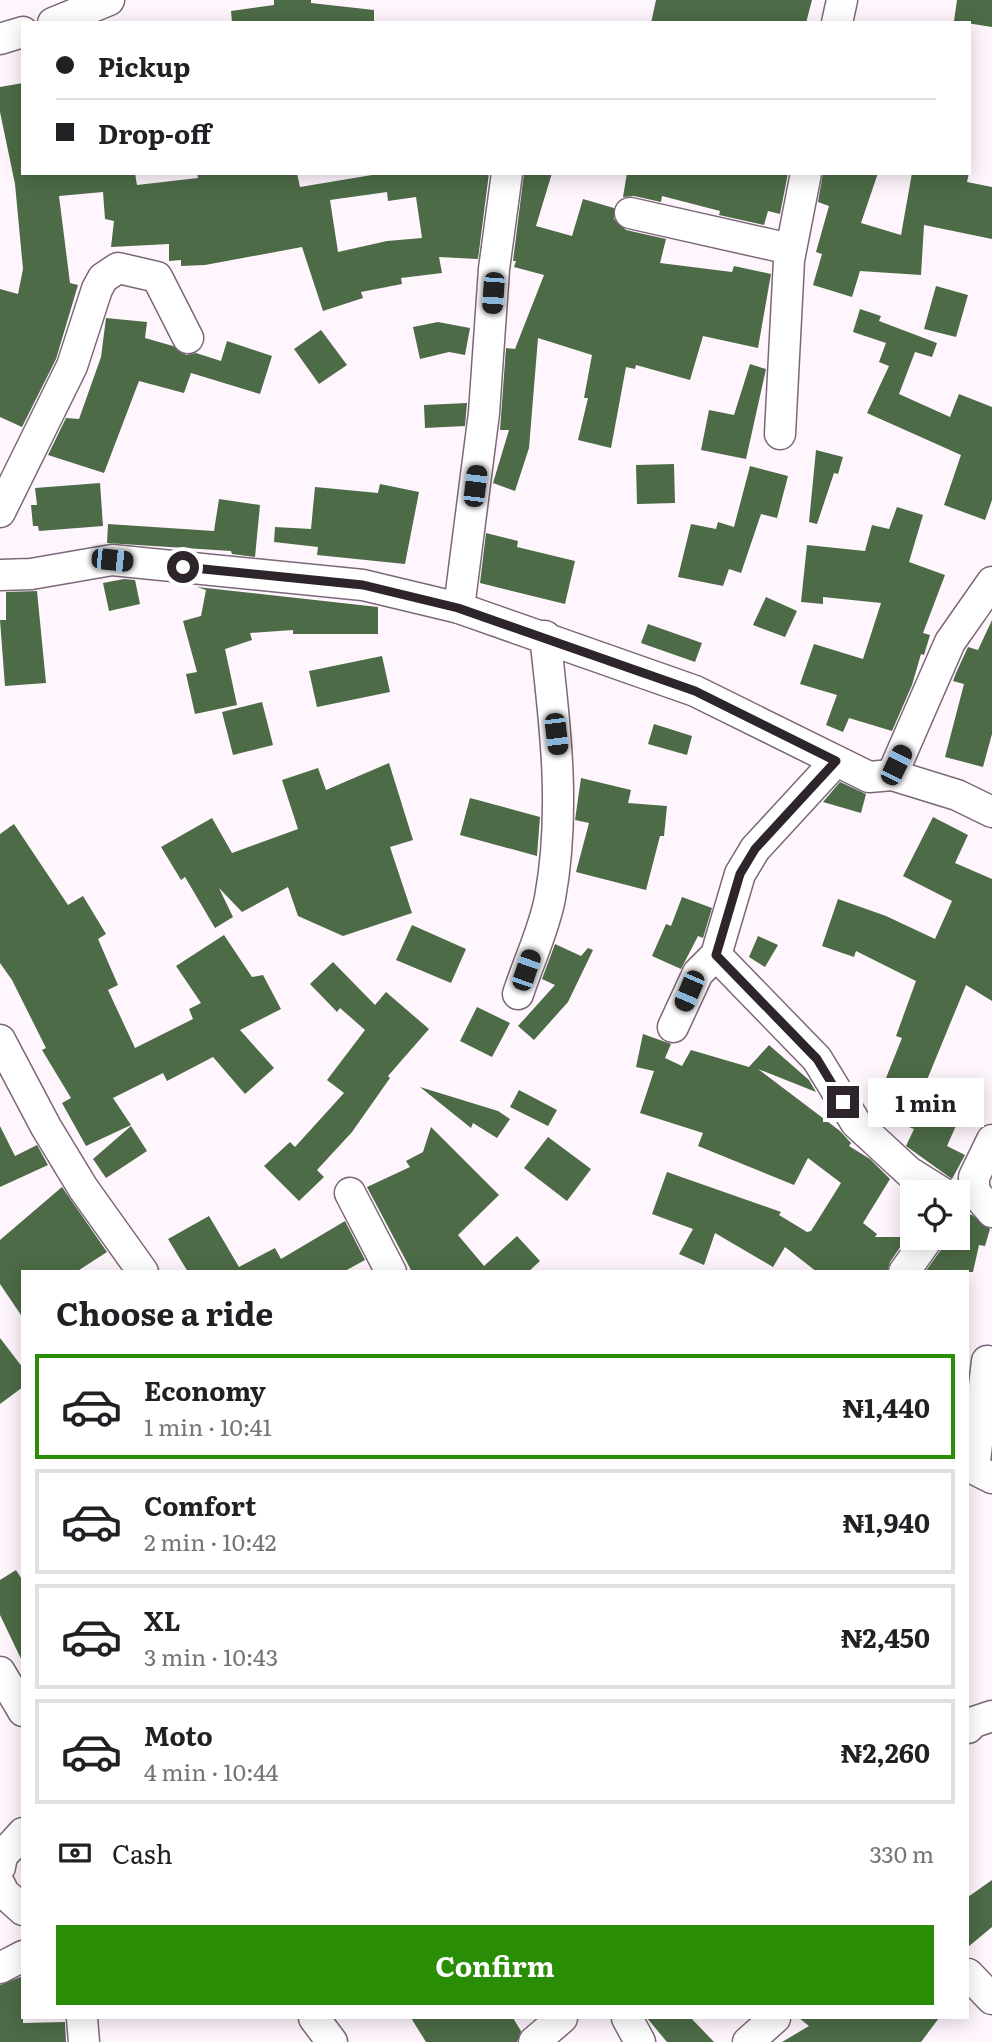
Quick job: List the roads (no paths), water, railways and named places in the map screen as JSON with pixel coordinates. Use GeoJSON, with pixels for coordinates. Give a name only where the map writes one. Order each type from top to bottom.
{"type":"FeatureCollection","features":[{"type":"Feature","properties":{"kind":"street"},"geometry":{"type":"LineString","coordinates":[[58,21],[109,0]]}},
{"type":"Feature","properties":{"kind":"street"},"geometry":{"type":"LineString","coordinates":[[837,21],[842,0]]}},
{"type":"Feature","properties":{"kind":"street"},"geometry":{"type":"LineString","coordinates":[[0,39],[21,33]]}},
{"type":"Feature","properties":{"kind":"street"},"geometry":{"type":"LineString","coordinates":[[458,608],[485,413],[494,269],[507,175]]}},
{"type":"Feature","properties":{"kind":"street"},"geometry":{"type":"LineString","coordinates":[[780,434],[790,249],[806,175]]}},
{"type":"Feature","properties":{"kind":"street"},"geometry":{"type":"LineString","coordinates":[[630,213],[790,249]]}},
{"type":"Feature","properties":{"kind":"street"},"geometry":{"type":"LineString","coordinates":[[0,512],[72,366],[103,278],[118,268],[157,277],[188,338]]}},
{"type":"Feature","properties":{"kind":"street"},"geometry":{"type":"LineString","coordinates":[[0,575],[31,574],[112,560],[363,585],[458,608],[545,636],[695,691],[869,777],[892,775],[957,795],[992,812]]}},
{"type":"Feature","properties":{"kind":"street"},"geometry":{"type":"LineString","coordinates":[[892,775],[950,642],[992,582]]}},
{"type":"Feature","properties":{"kind":"street"},"geometry":{"type":"LineString","coordinates":[[518,994],[550,899],[553,863],[559,758],[545,636]]}},
{"type":"Feature","properties":{"kind":"street"},"geometry":{"type":"LineString","coordinates":[[673,1027],[698,973],[716,955],[740,874],[755,849],[836,761]]}},
{"type":"Feature","properties":{"kind":"street"},"geometry":{"type":"LineString","coordinates":[[716,955],[817,1059],[856,1123],[909,1172],[922,1180]]}},
{"type":"Feature","properties":{"kind":"street"},"geometry":{"type":"LineString","coordinates":[[0,1040],[8,1075],[142,1270]]}},
{"type":"Feature","properties":{"kind":"street"},"geometry":{"type":"LineString","coordinates":[[974,1200],[974,1177],[992,1140]]}},
{"type":"Feature","properties":{"kind":"street"},"geometry":{"type":"LineString","coordinates":[[350,1193],[390,1270]]}},
{"type":"Feature","properties":{"kind":"street"},"geometry":{"type":"LineString","coordinates":[[905,1270],[920,1250]]}},
{"type":"Feature","properties":{"kind":"street"},"geometry":{"type":"LineString","coordinates":[[990,1355],[974,1469],[992,1478]]}},
{"type":"Feature","properties":{"kind":"street"},"geometry":{"type":"LineString","coordinates":[[0,1672],[21,1708]]}},
{"type":"Feature","properties":{"kind":"street"},"geometry":{"type":"LineString","coordinates":[[969,1727],[974,1722],[992,1716]]}},
{"type":"Feature","properties":{"kind":"street"},"geometry":{"type":"LineString","coordinates":[[0,1867],[2,1856],[21,1835]]}},
{"type":"Feature","properties":{"kind":"street"},"geometry":{"type":"LineString","coordinates":[[0,1885],[4,1893],[21,1908]]}},
{"type":"Feature","properties":{"kind":"street"},"geometry":{"type":"LineString","coordinates":[[0,1968],[21,1957]]}},
{"type":"Feature","properties":{"kind":"street"},"geometry":{"type":"LineString","coordinates":[[969,1975],[992,1999]]}},
{"type":"Feature","properties":{"kind":"street"},"geometry":{"type":"LineString","coordinates":[[82,2019],[84,2042]]}},
{"type":"Feature","properties":{"kind":"street"},"geometry":{"type":"LineString","coordinates":[[315,2019],[332,2042]]}},
{"type":"Feature","properties":{"kind":"street"},"geometry":{"type":"LineString","coordinates":[[534,2042],[561,2019]]}},
{"type":"Feature","properties":{"kind":"street"},"geometry":{"type":"LineString","coordinates":[[628,2019],[640,2042]]}},
{"type":"Feature","properties":{"kind":"street"},"geometry":{"type":"LineString","coordinates":[[748,2042],[774,2019]]}}]}
